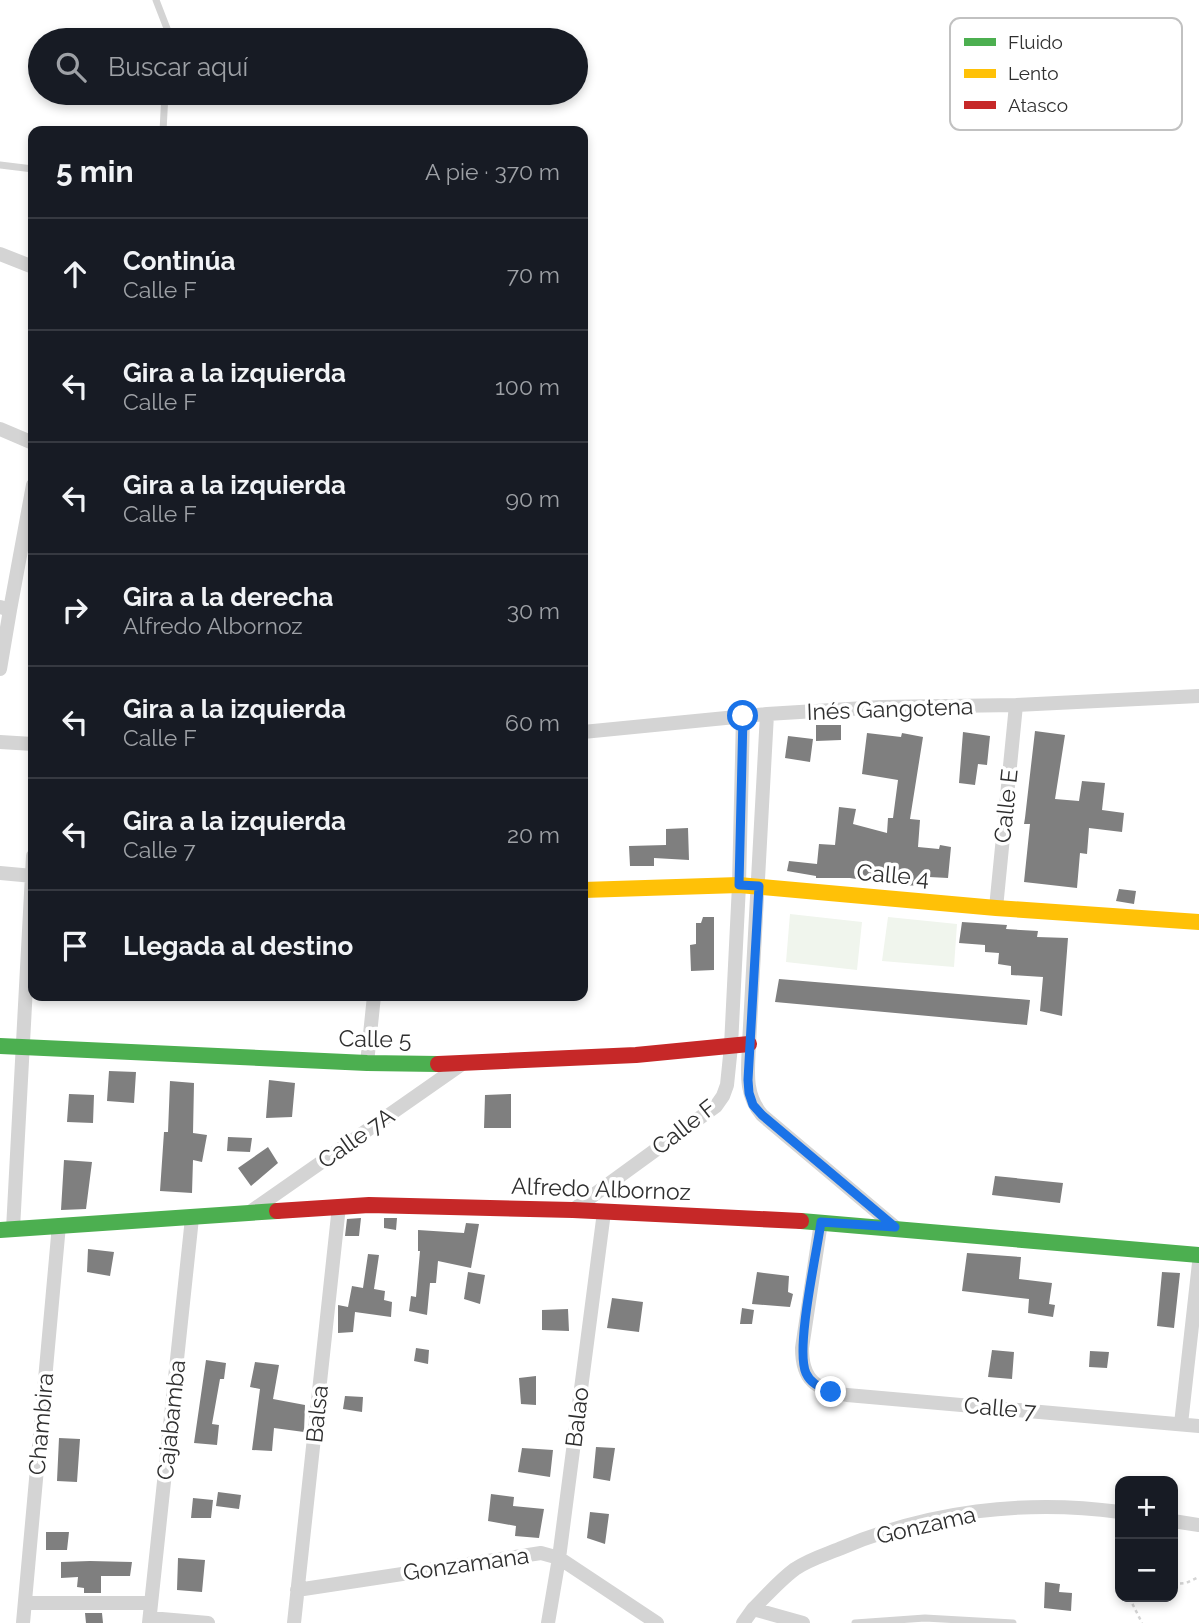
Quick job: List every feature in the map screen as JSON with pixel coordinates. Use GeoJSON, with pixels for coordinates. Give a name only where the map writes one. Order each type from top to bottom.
{"type":"FeatureCollection","features":[{"type":"Feature","properties":{"kind":"street"},"geometry":{"type":"LineString","coordinates":[[0,254],[28,265]]}},
{"type":"Feature","properties":{"kind":"street"},"geometry":{"type":"LineString","coordinates":[[0,429],[28,441]]}},
{"type":"Feature","properties":{"kind":"street"},"geometry":{"type":"LineString","coordinates":[[0,669],[5,609],[28,507]]}},
{"type":"Feature","properties":{"kind":"street","name":"Inés Gangotena"},"geometry":{"type":"LineString","coordinates":[[588,732],[743,716],[881,707],[1016,705],[1199,696]]}},
{"type":"Feature","properties":{"kind":"street","name":"Calle E"},"geometry":{"type":"LineString","coordinates":[[996,908],[1016,705]]}},
{"type":"Feature","properties":{"kind":"street","name":"Calle F"},"geometry":{"type":"LineString","coordinates":[[767,714],[749,1044],[749,1093],[753,1105],[762,1115],[895,1227]]}},
{"type":"Feature","properties":{"kind":"street","name":"Calle F"},"geometry":{"type":"LineString","coordinates":[[573,1210],[716,1106],[727,1085],[739,885],[743,716]]}},
{"type":"Feature","properties":{"kind":"street"},"geometry":{"type":"LineString","coordinates":[[0,742],[28,744]]}},
{"type":"Feature","properties":{"kind":"street"},"geometry":{"type":"LineString","coordinates":[[0,873],[28,876]]}},
{"type":"Feature","properties":{"kind":"street","name":"Calle 4"},"geometry":{"type":"LineString","coordinates":[[588,890],[759,886],[996,908],[1199,922]]}},
{"type":"Feature","properties":{"kind":"street"},"geometry":{"type":"LineString","coordinates":[[6,1230],[28,947]]}},
{"type":"Feature","properties":{"kind":"street"},"geometry":{"type":"LineString","coordinates":[[367,1063],[373,1001]]}},
{"type":"Feature","properties":{"kind":"street","name":"Calle 5"},"geometry":{"type":"LineString","coordinates":[[0,1046],[367,1063],[462,1064],[636,1055],[749,1044]]}},
{"type":"Feature","properties":{"kind":"street","name":"Calle 7A"},"geometry":{"type":"LineString","coordinates":[[250,1212],[462,1064]]}},
{"type":"Feature","properties":{"kind":"street","name":"Alfredo Albornoz"},"geometry":{"type":"LineString","coordinates":[[6,1230],[340,1206],[573,1210],[895,1227],[1199,1255]]}},
{"type":"Feature","properties":{"kind":"street","name":"Balsa"},"geometry":{"type":"LineString","coordinates":[[294,1623],[340,1206]]}},
{"type":"Feature","properties":{"kind":"street","name":"Balao"},"geometry":{"type":"LineString","coordinates":[[548,1623],[559,1558],[604,1212]]}},
{"type":"Feature","properties":{"kind":"street","name":"Cajabamba"},"geometry":{"type":"LineString","coordinates":[[150,1614],[192,1217]]}},
{"type":"Feature","properties":{"kind":"street","name":"Calle 7"},"geometry":{"type":"LineString","coordinates":[[821,1222],[802,1348],[802,1363],[807,1376],[816,1386],[847,1395],[1199,1426]]}},
{"type":"Feature","properties":{"kind":"street","name":"Chambira"},"geometry":{"type":"LineString","coordinates":[[23,1623],[59,1225]]}},
{"type":"Feature","properties":{"kind":"street"},"geometry":{"type":"LineString","coordinates":[[1181,1424],[1199,1263]]}},
{"type":"Feature","properties":{"kind":"street","name":"Gonzama"},"geometry":{"type":"LineString","coordinates":[[753,1609],[785,1577],[806,1563],[857,1541],[910,1524],[1017,1506],[1115,1510]]}},
{"type":"Feature","properties":{"kind":"street"},"geometry":{"type":"LineString","coordinates":[[1178,1522],[1199,1525]]}},
{"type":"Feature","properties":{"kind":"street","name":"Gonzamana"},"geometry":{"type":"LineString","coordinates":[[298,1590],[530,1554],[549,1554],[657,1623]]}},
{"type":"Feature","properties":{"kind":"street"},"geometry":{"type":"LineString","coordinates":[[25,1603],[150,1614],[208,1623]]}},
{"type":"Feature","properties":{"kind":"street"},"geometry":{"type":"LineString","coordinates":[[743,1623],[753,1609],[803,1623]]}},
{"type":"Feature","properties":{"kind":"lane"},"geometry":{"type":"LineString","coordinates":[[156,0],[167,28]]}},
{"type":"Feature","properties":{"kind":"lane"},"geometry":{"type":"LineString","coordinates":[[163,126],[164,105]]}},
{"type":"Feature","properties":{"kind":"lane"},"geometry":{"type":"LineString","coordinates":[[0,165],[28,168]]}},
{"type":"Feature","properties":{"kind":"lane"},"geometry":{"type":"LineString","coordinates":[[855,1623],[925,1618],[1013,1623]]}},
{"type":"Feature","properties":{"kind":"path"},"geometry":{"type":"LineString","coordinates":[[1178,1584],[1199,1577]]}},
{"type":"Feature","properties":{"kind":"path"},"geometry":{"type":"LineString","coordinates":[[1132,1602],[1142,1623]]}},
{"type":"Feature","properties":{"kind":"shaded area"},"geometry":{"type":"Polygon","coordinates":[[[790,914],[862,922],[857,970],[786,962],[790,914]]]}},
{"type":"Feature","properties":{"kind":"shaded area"},"geometry":{"type":"Polygon","coordinates":[[[888,917],[957,924],[954,967],[882,961],[888,917]]]}},
{"type":"Feature","properties":{"kind":"building"},"geometry":{"type":"Polygon","coordinates":[[[816,725],[841,725],[841,740],[816,741],[816,725]]]}},
{"type":"Feature","properties":{"kind":"building"},"geometry":{"type":"Polygon","coordinates":[[[1035,731],[1065,735],[1055,799],[1079,801],[1082,781],[1105,783],[1102,810],[1124,813],[1122,832],[1089,828],[1087,854],[1080,853],[1077,888],[1024,882],[1030,824],[1024,824],[1035,731]]]}},
{"type":"Feature","properties":{"kind":"building"},"geometry":{"type":"Polygon","coordinates":[[[963,732],[990,736],[987,765],[978,764],[975,785],[959,783],[963,732]]]}},
{"type":"Feature","properties":{"kind":"building"},"geometry":{"type":"Polygon","coordinates":[[[867,733],[901,737],[902,733],[923,737],[910,819],[920,820],[918,847],[951,847],[948,878],[929,877],[929,886],[895,885],[850,878],[816,878],[787,871],[789,861],[817,864],[819,844],[835,845],[839,807],[856,809],[853,824],[887,833],[888,818],[893,818],[898,780],[862,774],[867,733]]]}},
{"type":"Feature","properties":{"kind":"building"},"geometry":{"type":"Polygon","coordinates":[[[788,736],[813,739],[810,762],[785,758],[788,736]]]}},
{"type":"Feature","properties":{"kind":"building"},"geometry":{"type":"Polygon","coordinates":[[[688,828],[689,860],[654,858],[654,866],[630,866],[629,846],[666,845],[666,829],[688,828]]]}},
{"type":"Feature","properties":{"kind":"building"},"geometry":{"type":"Polygon","coordinates":[[[1119,889],[1136,891],[1134,904],[1116,901],[1119,889]]]}},
{"type":"Feature","properties":{"kind":"building"},"geometry":{"type":"Polygon","coordinates":[[[703,917],[714,917],[714,970],[691,971],[690,945],[696,944],[696,923],[701,923],[703,917]]]}},
{"type":"Feature","properties":{"kind":"building"},"geometry":{"type":"Polygon","coordinates":[[[962,922],[1007,925],[1006,929],[1038,931],[1037,937],[1068,938],[1062,1016],[1040,1011],[1043,977],[1011,975],[1011,966],[998,964],[999,953],[985,952],[985,945],[959,943],[962,922]]]}},
{"type":"Feature","properties":{"kind":"building"},"geometry":{"type":"Polygon","coordinates":[[[779,979],[1030,1000],[1027,1025],[775,1002],[779,979]]]}},
{"type":"Feature","properties":{"kind":"building"},"geometry":{"type":"Polygon","coordinates":[[[109,1071],[136,1072],[134,1103],[107,1101],[109,1071]]]}},
{"type":"Feature","properties":{"kind":"building"},"geometry":{"type":"Polygon","coordinates":[[[269,1080],[295,1083],[292,1117],[266,1118],[269,1080]]]}},
{"type":"Feature","properties":{"kind":"building"},"geometry":{"type":"Polygon","coordinates":[[[170,1081],[194,1083],[193,1133],[207,1135],[202,1162],[193,1160],[192,1193],[160,1191],[164,1132],[168,1132],[170,1081]]]}},
{"type":"Feature","properties":{"kind":"building"},"geometry":{"type":"Polygon","coordinates":[[[69,1094],[94,1095],[93,1123],[67,1122],[69,1094]]]}},
{"type":"Feature","properties":{"kind":"building"},"geometry":{"type":"Polygon","coordinates":[[[511,1094],[511,1128],[484,1128],[485,1095],[511,1094]]]}},
{"type":"Feature","properties":{"kind":"building"},"geometry":{"type":"Polygon","coordinates":[[[228,1137],[252,1138],[250,1152],[227,1151],[228,1137]]]}},
{"type":"Feature","properties":{"kind":"building"},"geometry":{"type":"Polygon","coordinates":[[[268,1147],[278,1163],[251,1186],[238,1168],[268,1147]]]}},
{"type":"Feature","properties":{"kind":"building"},"geometry":{"type":"Polygon","coordinates":[[[64,1160],[92,1162],[86,1209],[61,1210],[64,1160]]]}},
{"type":"Feature","properties":{"kind":"building"},"geometry":{"type":"Polygon","coordinates":[[[995,1176],[1063,1183],[1060,1203],[992,1195],[995,1176]]]}},
{"type":"Feature","properties":{"kind":"building"},"geometry":{"type":"Polygon","coordinates":[[[361,1218],[359,1236],[345,1236],[347,1219],[361,1218]]]}},
{"type":"Feature","properties":{"kind":"building"},"geometry":{"type":"Polygon","coordinates":[[[384,1218],[397,1218],[396,1230],[384,1228],[384,1218]]]}},
{"type":"Feature","properties":{"kind":"building"},"geometry":{"type":"Polygon","coordinates":[[[466,1223],[479,1224],[471,1268],[438,1261],[436,1283],[430,1283],[427,1315],[409,1311],[411,1296],[416,1297],[420,1251],[418,1230],[464,1233],[466,1223]]]}},
{"type":"Feature","properties":{"kind":"building"},"geometry":{"type":"Polygon","coordinates":[[[88,1249],[114,1252],[110,1276],[87,1272],[88,1249]]]}},
{"type":"Feature","properties":{"kind":"building"},"geometry":{"type":"Polygon","coordinates":[[[967,1253],[1021,1257],[1019,1279],[1052,1283],[1049,1304],[1055,1305],[1053,1317],[1028,1313],[1029,1299],[962,1291],[967,1253]]]}},
{"type":"Feature","properties":{"kind":"building"},"geometry":{"type":"Polygon","coordinates":[[[368,1254],[379,1255],[374,1289],[385,1291],[384,1300],[392,1302],[391,1317],[355,1312],[353,1332],[338,1333],[338,1305],[348,1307],[352,1286],[363,1288],[368,1254]]]}},
{"type":"Feature","properties":{"kind":"building"},"geometry":{"type":"Polygon","coordinates":[[[468,1272],[485,1275],[480,1304],[464,1299],[468,1272]]]}},
{"type":"Feature","properties":{"kind":"building"},"geometry":{"type":"Polygon","coordinates":[[[757,1272],[789,1276],[788,1292],[793,1294],[790,1307],[752,1304],[757,1272]]]}},
{"type":"Feature","properties":{"kind":"building"},"geometry":{"type":"Polygon","coordinates":[[[1162,1272],[1180,1273],[1174,1328],[1157,1326],[1162,1272]]]}},
{"type":"Feature","properties":{"kind":"building"},"geometry":{"type":"Polygon","coordinates":[[[612,1298],[643,1302],[639,1332],[607,1328],[612,1298]]]}},
{"type":"Feature","properties":{"kind":"building"},"geometry":{"type":"Polygon","coordinates":[[[742,1308],[754,1310],[752,1324],[740,1324],[742,1308]]]}},
{"type":"Feature","properties":{"kind":"building"},"geometry":{"type":"Polygon","coordinates":[[[568,1309],[569,1331],[542,1330],[542,1310],[568,1309]]]}},
{"type":"Feature","properties":{"kind":"building"},"geometry":{"type":"Polygon","coordinates":[[[416,1348],[429,1350],[428,1364],[414,1361],[416,1348]]]}},
{"type":"Feature","properties":{"kind":"building"},"geometry":{"type":"Polygon","coordinates":[[[992,1350],[1014,1352],[1012,1379],[988,1377],[992,1350]]]}},
{"type":"Feature","properties":{"kind":"building"},"geometry":{"type":"Polygon","coordinates":[[[1090,1351],[1109,1352],[1107,1368],[1089,1367],[1090,1351]]]}},
{"type":"Feature","properties":{"kind":"building"},"geometry":{"type":"Polygon","coordinates":[[[206,1360],[226,1363],[224,1379],[220,1379],[212,1424],[219,1425],[217,1445],[194,1443],[206,1360]]]}},
{"type":"Feature","properties":{"kind":"building"},"geometry":{"type":"Polygon","coordinates":[[[255,1362],[279,1365],[273,1399],[305,1405],[304,1432],[274,1428],[272,1451],[252,1450],[260,1389],[250,1387],[255,1362]]]}},
{"type":"Feature","properties":{"kind":"building"},"geometry":{"type":"Polygon","coordinates":[[[536,1376],[536,1405],[521,1404],[519,1378],[536,1376]]]}},
{"type":"Feature","properties":{"kind":"building"},"geometry":{"type":"Polygon","coordinates":[[[345,1396],[363,1397],[362,1412],[343,1409],[345,1396]]]}},
{"type":"Feature","properties":{"kind":"building"},"geometry":{"type":"Polygon","coordinates":[[[59,1438],[80,1439],[77,1482],[57,1481],[59,1438]]]}},
{"type":"Feature","properties":{"kind":"building"},"geometry":{"type":"Polygon","coordinates":[[[596,1447],[615,1448],[610,1481],[593,1478],[596,1447]]]}},
{"type":"Feature","properties":{"kind":"building"},"geometry":{"type":"Polygon","coordinates":[[[522,1448],[553,1450],[550,1477],[518,1472],[522,1448]]]}},
{"type":"Feature","properties":{"kind":"building"},"geometry":{"type":"Polygon","coordinates":[[[218,1492],[241,1495],[239,1509],[216,1506],[218,1492]]]}},
{"type":"Feature","properties":{"kind":"building"},"geometry":{"type":"Polygon","coordinates":[[[491,1494],[514,1497],[513,1506],[544,1509],[539,1538],[515,1536],[516,1526],[488,1521],[491,1494]]]}},
{"type":"Feature","properties":{"kind":"building"},"geometry":{"type":"Polygon","coordinates":[[[193,1498],[213,1500],[211,1518],[191,1518],[193,1498]]]}},
{"type":"Feature","properties":{"kind":"building"},"geometry":{"type":"Polygon","coordinates":[[[590,1512],[609,1514],[605,1544],[587,1538],[590,1512]]]}},
{"type":"Feature","properties":{"kind":"building"},"geometry":{"type":"Polygon","coordinates":[[[46,1532],[69,1532],[67,1550],[46,1550],[46,1532]]]}},
{"type":"Feature","properties":{"kind":"building"},"geometry":{"type":"Polygon","coordinates":[[[178,1558],[205,1560],[202,1592],[177,1590],[178,1558]]]}},
{"type":"Feature","properties":{"kind":"building"},"geometry":{"type":"Polygon","coordinates":[[[61,1562],[132,1562],[130,1576],[101,1576],[101,1593],[84,1593],[84,1588],[77,1587],[78,1577],[61,1578],[61,1562]]]}},
{"type":"Feature","properties":{"kind":"building"},"geometry":{"type":"Polygon","coordinates":[[[1045,1582],[1060,1584],[1059,1592],[1072,1593],[1071,1611],[1044,1608],[1045,1582]]]}},
{"type":"Feature","properties":{"kind":"building"},"geometry":{"type":"Polygon","coordinates":[[[85,1613],[102,1613],[103,1623],[86,1623],[85,1613]]]}},
{"type":"Feature","properties":{"kind":"traffic: fast"},"geometry":{"type":"LineString","coordinates":[[0,1046],[438,1064]]}},
{"type":"Feature","properties":{"kind":"traffic: fast"},"geometry":{"type":"LineString","coordinates":[[0,1230],[277,1211]]}},
{"type":"Feature","properties":{"kind":"traffic: fast"},"geometry":{"type":"LineString","coordinates":[[801,1221],[1199,1255]]}},
{"type":"Feature","properties":{"kind":"traffic: slow"},"geometry":{"type":"LineString","coordinates":[[588,890],[739,885],[996,908],[1199,922]]}},
{"type":"Feature","properties":{"kind":"traffic: jam"},"geometry":{"type":"LineString","coordinates":[[438,1064],[636,1055],[749,1044]]}},
{"type":"Feature","properties":{"kind":"traffic: jam"},"geometry":{"type":"LineString","coordinates":[[277,1211],[369,1205],[573,1210],[801,1221]]}},
{"type":"Feature","properties":{"kind":"route"},"geometry":{"type":"LineString","coordinates":[[743,716],[739,885],[759,886],[749,1044],[749,1093],[753,1105],[762,1115],[895,1227],[821,1222],[802,1363],[807,1376],[816,1386],[831,1392]]}}]}
